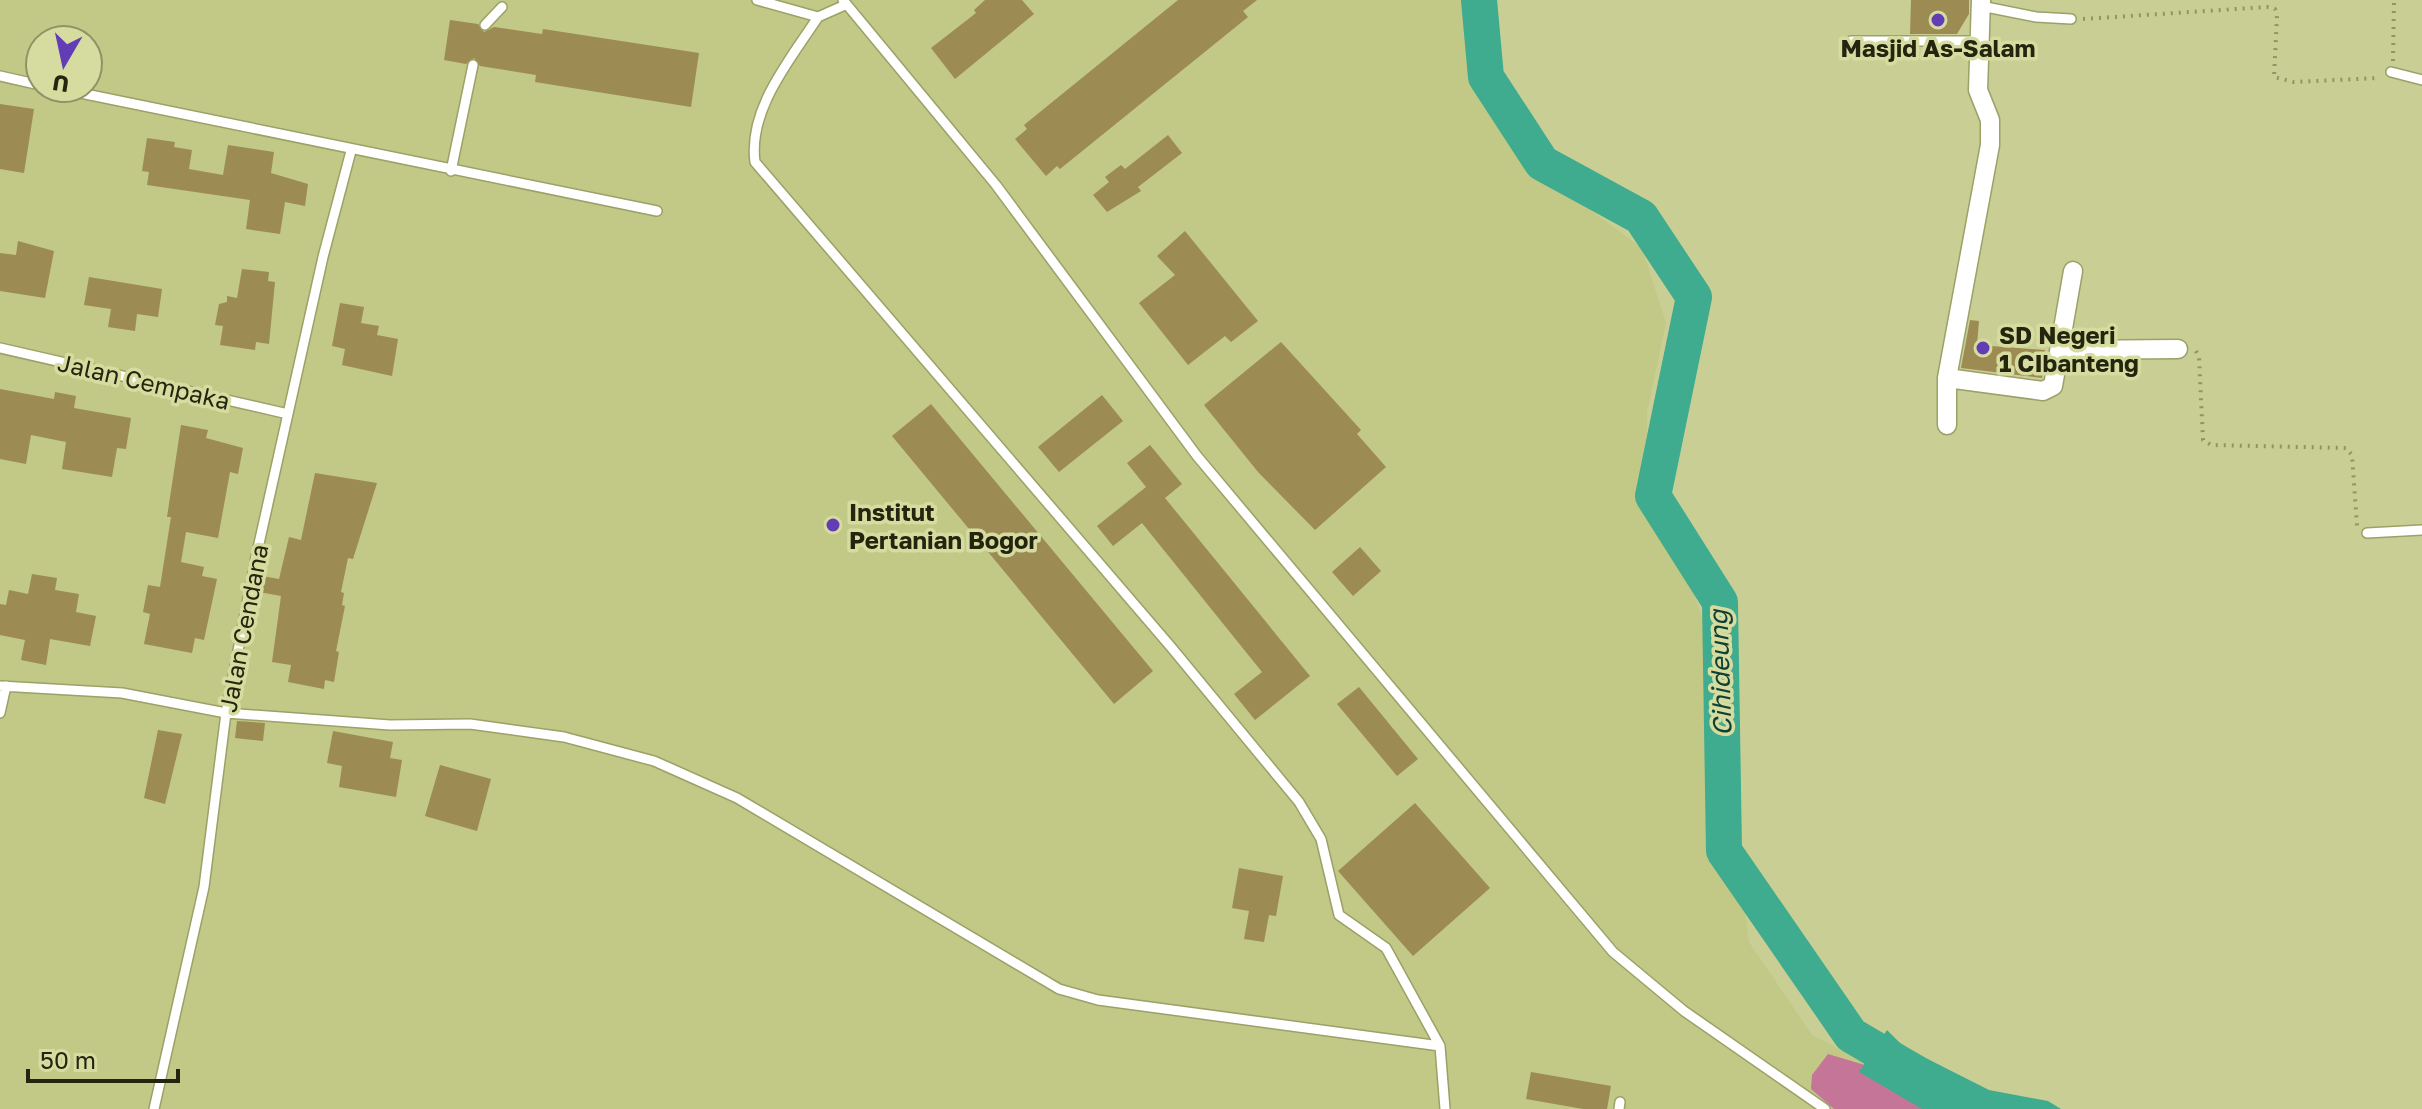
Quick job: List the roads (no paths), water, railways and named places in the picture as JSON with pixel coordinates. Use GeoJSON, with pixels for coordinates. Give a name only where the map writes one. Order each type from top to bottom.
{"type":"FeatureCollection","features":[{"type":"Feature","properties":{"kind":"street"},"geometry":{"type":"LineString","coordinates":[[1947,425],[1947,378],[1990,145],[1990,120],[1978,90],[1981,3]]}},
{"type":"Feature","properties":{"kind":"street"},"geometry":{"type":"LineString","coordinates":[[1947,378],[2043,391],[2053,386],[2073,271]]}},
{"type":"Feature","properties":{"kind":"street"},"geometry":{"type":"LineString","coordinates":[[2061,350],[2178,349]]}},
{"type":"Feature","properties":{"kind":"lane"},"geometry":{"type":"LineString","coordinates":[[757,0],[818,17]]}},
{"type":"Feature","properties":{"kind":"lane"},"geometry":{"type":"LineString","coordinates":[[1445,1109],[1440,1046],[1386,948],[1372,935],[1353,927],[1339,915],[1321,839],[1299,802],[1171,647],[755,162],[752,141],[759,116],[818,17],[844,3],[996,185],[1197,456],[1613,952],[1695,1019],[1825,1109]]}},
{"type":"Feature","properties":{"kind":"lane"},"geometry":{"type":"LineString","coordinates":[[1981,3],[2036,17],[2071,19]]}},
{"type":"Feature","properties":{"kind":"lane"},"geometry":{"type":"LineString","coordinates":[[485,25],[502,7]]}},
{"type":"Feature","properties":{"kind":"lane"},"geometry":{"type":"LineString","coordinates":[[1851,41],[1979,41]]}},
{"type":"Feature","properties":{"kind":"lane"},"geometry":{"type":"LineString","coordinates":[[451,171],[473,65]]}},
{"type":"Feature","properties":{"kind":"lane"},"geometry":{"type":"LineString","coordinates":[[2391,72],[2422,80]]}},
{"type":"Feature","properties":{"kind":"lane"},"geometry":{"type":"LineString","coordinates":[[0,76],[24,81]]}},
{"type":"Feature","properties":{"kind":"lane"},"geometry":{"type":"LineString","coordinates":[[104,98],[657,211]]}},
{"type":"Feature","properties":{"kind":"lane","name":"Jalan Cendana"},"geometry":{"type":"LineString","coordinates":[[154,1109],[204,887],[226,713],[288,414],[323,257],[351,151]]}},
{"type":"Feature","properties":{"kind":"lane","name":"Jalan Cempaka"},"geometry":{"type":"LineString","coordinates":[[0,348],[288,414]]}},
{"type":"Feature","properties":{"kind":"lane"},"geometry":{"type":"LineString","coordinates":[[2367,533],[2422,530]]}},
{"type":"Feature","properties":{"kind":"lane"},"geometry":{"type":"LineString","coordinates":[[0,713],[3,686],[122,693],[226,713],[390,725],[470,724],[564,737],[654,761],[737,798],[1059,989],[1098,1000],[1440,1046]]}},
{"type":"Feature","properties":{"kind":"water"},"geometry":{"type":"Polygon","coordinates":[[[1887,1030],[1904,1047],[1989,1090],[2048,1101],[2061,1109],[1922,1109],[1859,1072],[1887,1030]]]}},
{"type":"Feature","properties":{"kind":"waterway","name":"Cihideung"},"geometry":{"type":"LineString","coordinates":[[1479,0],[1486,77],[1542,163],[1641,217],[1694,297],[1653,496],[1720,602],[1724,851],[1851,1035],[1977,1109]]}},
{"type":"Feature","properties":{"kind":"place","name":"Masjid As-Salam"},"geometry":{"type":"Point","coordinates":[1938,20]}},
{"type":"Feature","properties":{"kind":"place","name":"SD Negeri 1 CIbanteng"},"geometry":{"type":"Point","coordinates":[1983,348]}},
{"type":"Feature","properties":{"kind":"place","name":"Institut Pertanian Bogor"},"geometry":{"type":"Point","coordinates":[833,525]}}]}
